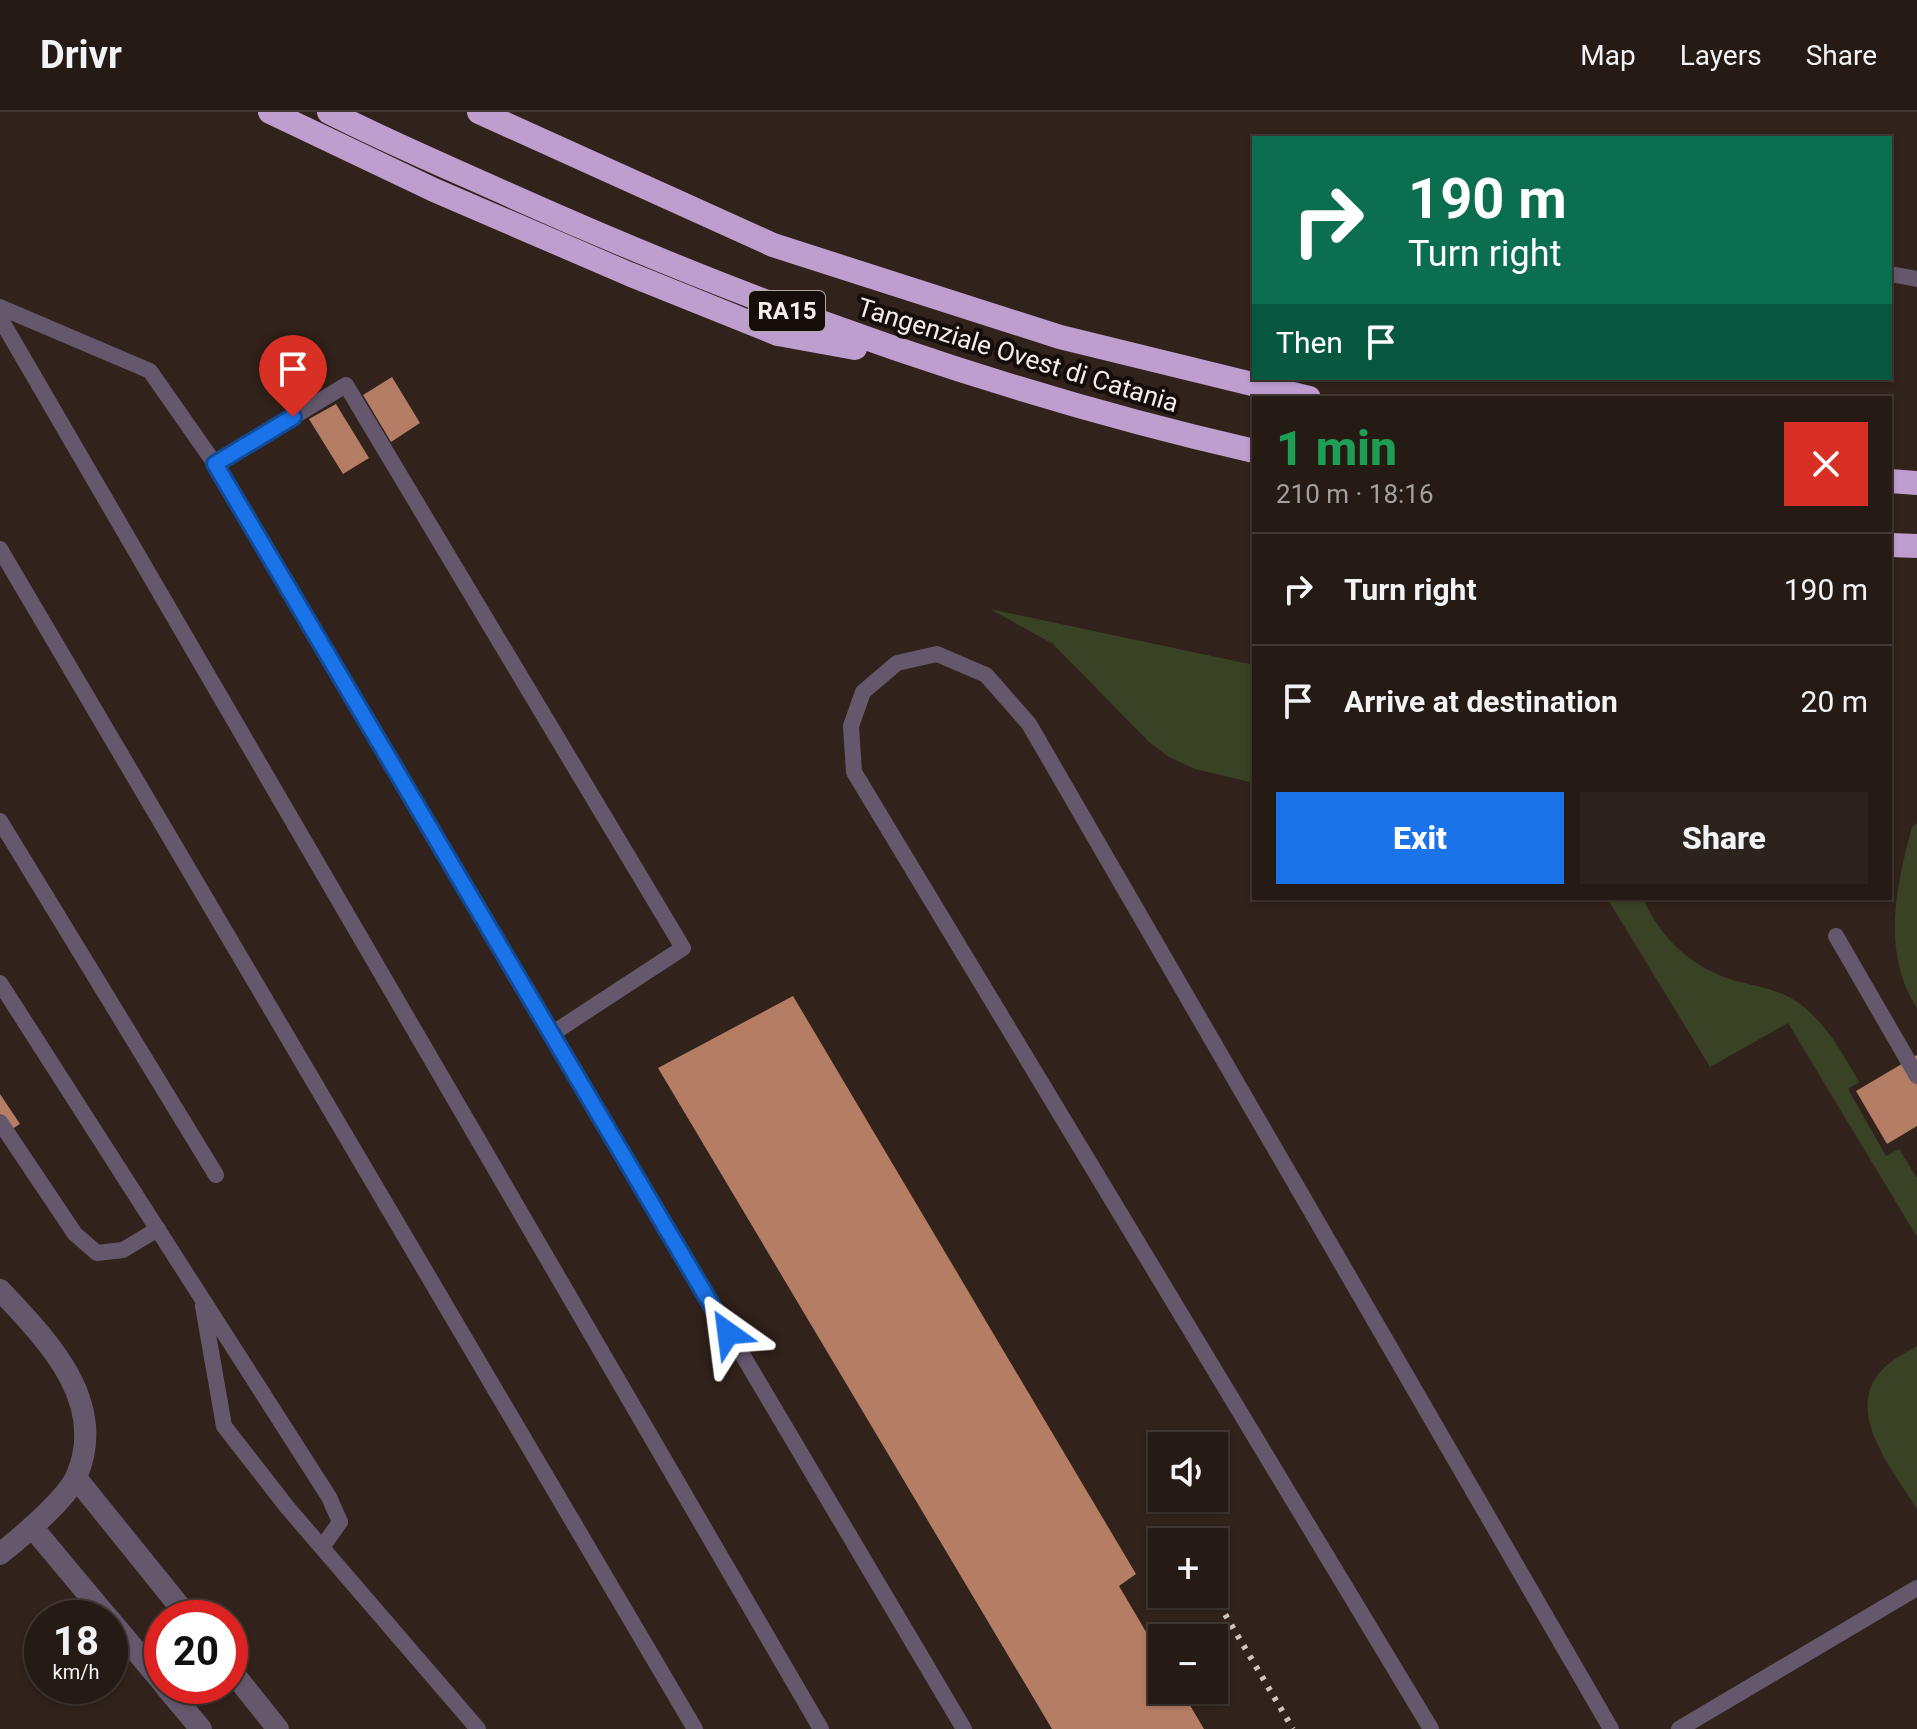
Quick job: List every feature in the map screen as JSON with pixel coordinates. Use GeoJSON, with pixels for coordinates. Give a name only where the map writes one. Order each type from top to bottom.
{"type":"FeatureCollection","features":[{"type":"Feature","properties":{"kind":"highway"},"geometry":{"type":"LineString","coordinates":[[270,112],[434,190],[778,334],[927,362]]}},
{"type":"Feature","properties":{"kind":"highway","name":"Tangenziale Ovest di Catania"},"geometry":{"type":"LineString","coordinates":[[329,112],[610,240],[755,300],[927,362],[1160,429],[1252,451]]}},
{"type":"Feature","properties":{"kind":"highway","name":"Tangenziale Ovest di Catania"},"geometry":{"type":"LineString","coordinates":[[479,112],[773,245],[1060,337],[1301,396]]}},
{"type":"Feature","properties":{"kind":"highway"},"geometry":{"type":"LineString","coordinates":[[1892,481],[1917,483]]}},
{"type":"Feature","properties":{"kind":"highway"},"geometry":{"type":"LineString","coordinates":[[1892,545],[1917,546]]}},
{"type":"Feature","properties":{"kind":"street"},"geometry":{"type":"LineString","coordinates":[[0,1290],[34,1325],[68,1370],[85,1415],[83,1451],[76,1478],[32,1527],[0,1554]]}},
{"type":"Feature","properties":{"kind":"street"},"geometry":{"type":"LineString","coordinates":[[76,1478],[174,1600]]}},
{"type":"Feature","properties":{"kind":"street"},"geometry":{"type":"LineString","coordinates":[[32,1527],[93,1600]]}},
{"type":"Feature","properties":{"kind":"street"},"geometry":{"type":"LineString","coordinates":[[128,1641],[144,1660]]}},
{"type":"Feature","properties":{"kind":"street"},"geometry":{"type":"LineString","coordinates":[[248,1692],[278,1729]]}},
{"type":"Feature","properties":{"kind":"street"},"geometry":{"type":"LineString","coordinates":[[180,1704],[201,1729]]}},
{"type":"Feature","properties":{"kind":"lane"},"geometry":{"type":"LineString","coordinates":[[1892,274],[1917,279]]}},
{"type":"Feature","properties":{"kind":"lane"},"geometry":{"type":"LineString","coordinates":[[0,307],[150,371],[215,464],[550,1035],[964,1729]]}},
{"type":"Feature","properties":{"kind":"lane"},"geometry":{"type":"LineString","coordinates":[[0,318],[821,1729]]}},
{"type":"Feature","properties":{"kind":"lane"},"geometry":{"type":"LineString","coordinates":[[215,464],[346,385],[683,948],[550,1035]]}},
{"type":"Feature","properties":{"kind":"lane"},"geometry":{"type":"LineString","coordinates":[[0,549],[695,1729]]}},
{"type":"Feature","properties":{"kind":"lane"},"geometry":{"type":"LineString","coordinates":[[1431,1729],[854,772],[851,726],[863,692],[897,663],[937,654],[986,675],[1029,724],[1611,1729]]}},
{"type":"Feature","properties":{"kind":"lane"},"geometry":{"type":"LineString","coordinates":[[0,821],[216,1175]]}},
{"type":"Feature","properties":{"kind":"lane"},"geometry":{"type":"LineString","coordinates":[[1836,936],[1917,1076]]}},
{"type":"Feature","properties":{"kind":"lane"},"geometry":{"type":"LineString","coordinates":[[0,983],[329,1497],[340,1522],[323,1546]]}},
{"type":"Feature","properties":{"kind":"lane"},"geometry":{"type":"LineString","coordinates":[[0,1122],[75,1234],[97,1253],[123,1250],[158,1229]]}},
{"type":"Feature","properties":{"kind":"lane"},"geometry":{"type":"LineString","coordinates":[[202,1297],[224,1426],[287,1507],[478,1729]]}},
{"type":"Feature","properties":{"kind":"lane"},"geometry":{"type":"LineString","coordinates":[[1679,1729],[1917,1588]]}},
{"type":"Feature","properties":{"kind":"green space"},"geometry":{"type":"Polygon","coordinates":[[[990,609],[1252,665],[1252,783],[1195,769],[1169,757],[1149,742],[1053,644],[990,609]]]}},
{"type":"Feature","properties":{"kind":"green space"},"geometry":{"type":"Polygon","coordinates":[[[1917,823],[1917,1008],[1899,965],[1895,919],[1906,849],[1912,827],[1917,823]]]}},
{"type":"Feature","properties":{"kind":"green space"},"geometry":{"type":"Polygon","coordinates":[[[1608,900],[1644,900],[1659,927],[1692,960],[1720,975],[1789,997],[1821,1024],[1859,1082],[1848,1089],[1886,1156],[1899,1149],[1917,1178],[1917,1237],[1788,1023],[1710,1067],[1608,900]]]}},
{"type":"Feature","properties":{"kind":"green space"},"geometry":{"type":"Polygon","coordinates":[[[1917,1346],[1917,1509],[1875,1439],[1869,1420],[1868,1401],[1873,1383],[1886,1366],[1917,1346]]]}},
{"type":"Feature","properties":{"kind":"building"},"geometry":{"type":"Polygon","coordinates":[[[392,377],[420,423],[391,442],[363,395],[392,377]]]}},
{"type":"Feature","properties":{"kind":"building"},"geometry":{"type":"Polygon","coordinates":[[[336,404],[369,458],[343,474],[309,419],[336,404]]]}},
{"type":"Feature","properties":{"kind":"building"},"geometry":{"type":"Polygon","coordinates":[[[793,996],[1136,1574],[1119,1586],[1148,1635],[1148,1704],[1189,1704],[1204,1729],[1052,1729],[658,1068],[793,996]]]}},
{"type":"Feature","properties":{"kind":"building"},"geometry":{"type":"Polygon","coordinates":[[[1917,1055],[1917,1126],[1887,1144],[1856,1091],[1917,1055]]]}},
{"type":"Feature","properties":{"kind":"building"},"geometry":{"type":"Polygon","coordinates":[[[0,1094],[20,1124],[0,1137],[0,1094]]]}},
{"type":"Feature","properties":{"kind":"railway"},"geometry":{"type":"LineString","coordinates":[[1221,1608],[1293,1729]]}},
{"type":"Feature","properties":{"kind":"route"},"geometry":{"type":"LineString","coordinates":[[293,417],[215,464],[728,1333]]}}]}
